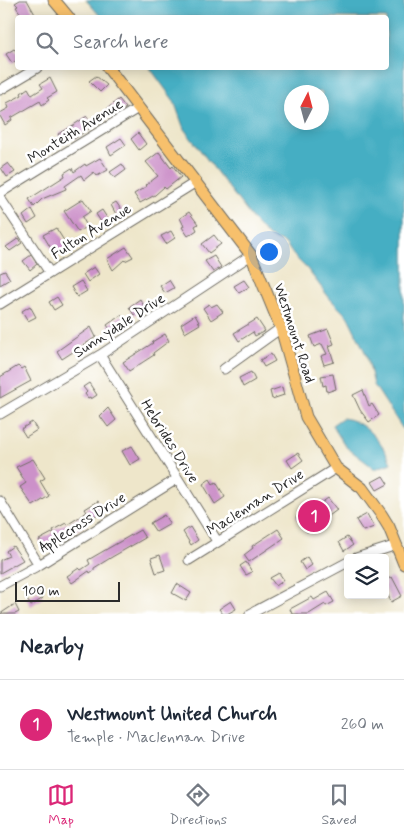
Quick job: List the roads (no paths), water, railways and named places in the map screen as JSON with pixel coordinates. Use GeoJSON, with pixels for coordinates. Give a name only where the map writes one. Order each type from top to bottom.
{"type":"FeatureCollection","features":[{"type":"Feature","properties":{"kind":"main road"},"geometry":{"type":"LineString","coordinates":[[54,0],[66,15]]}},
{"type":"Feature","properties":{"kind":"main road","name":"Westmount Road"},"geometry":{"type":"LineString","coordinates":[[110,70],[251,255],[281,328],[306,417],[336,468],[362,488],[373,503],[389,527],[404,564]]}},
{"type":"Feature","properties":{"kind":"street"},"geometry":{"type":"LineString","coordinates":[[0,90],[34,70]]}},
{"type":"Feature","properties":{"kind":"street","name":"Monteith Avenue"},"geometry":{"type":"LineString","coordinates":[[0,194],[138,108]]}},
{"type":"Feature","properties":{"kind":"street","name":"Fulton Avenue"},"geometry":{"type":"LineString","coordinates":[[0,304],[196,182]]}},
{"type":"Feature","properties":{"kind":"street"},"geometry":{"type":"LineString","coordinates":[[0,198],[50,273]]}},
{"type":"Feature","properties":{"kind":"street","name":"Sunnydale Drive"},"geometry":{"type":"LineString","coordinates":[[0,414],[100,355],[251,255]]}},
{"type":"Feature","properties":{"kind":"street"},"geometry":{"type":"LineString","coordinates":[[224,369],[281,328]]}},
{"type":"Feature","properties":{"kind":"street","name":"Hebrides Drive"},"geometry":{"type":"LineString","coordinates":[[100,355],[217,541]]}},
{"type":"Feature","properties":{"kind":"street","name":"Maclennan Drive"},"geometry":{"type":"LineString","coordinates":[[189,560],[336,468]]}},
{"type":"Feature","properties":{"kind":"street","name":"Applecross Drive"},"geometry":{"type":"LineString","coordinates":[[0,586],[39,565],[177,479]]}},
{"type":"Feature","properties":{"kind":"street"},"geometry":{"type":"LineString","coordinates":[[0,501],[39,565]]}},
{"type":"Feature","properties":{"kind":"street"},"geometry":{"type":"LineString","coordinates":[[369,554],[397,545]]}},
{"type":"Feature","properties":{"kind":"street"},"geometry":{"type":"LineString","coordinates":[[250,614],[344,564]]}},
{"type":"Feature","properties":{"kind":"water"},"geometry":{"type":"Polygon","coordinates":[[[86,0],[404,0],[404,431],[374,385],[367,356],[348,317],[331,300],[285,243],[269,237],[254,221],[184,129],[174,101],[151,70],[389,70],[389,15],[99,15],[86,0]]]}},
{"type":"Feature","properties":{"kind":"water"},"geometry":{"type":"Polygon","coordinates":[[[342,418],[358,423],[372,434],[388,455],[391,463],[375,469],[346,447],[332,425],[342,418]]]}},
{"type":"Feature","properties":{"kind":"place","name":"Westmount United Church"},"geometry":{"type":"Point","coordinates":[314,516]}}]}
